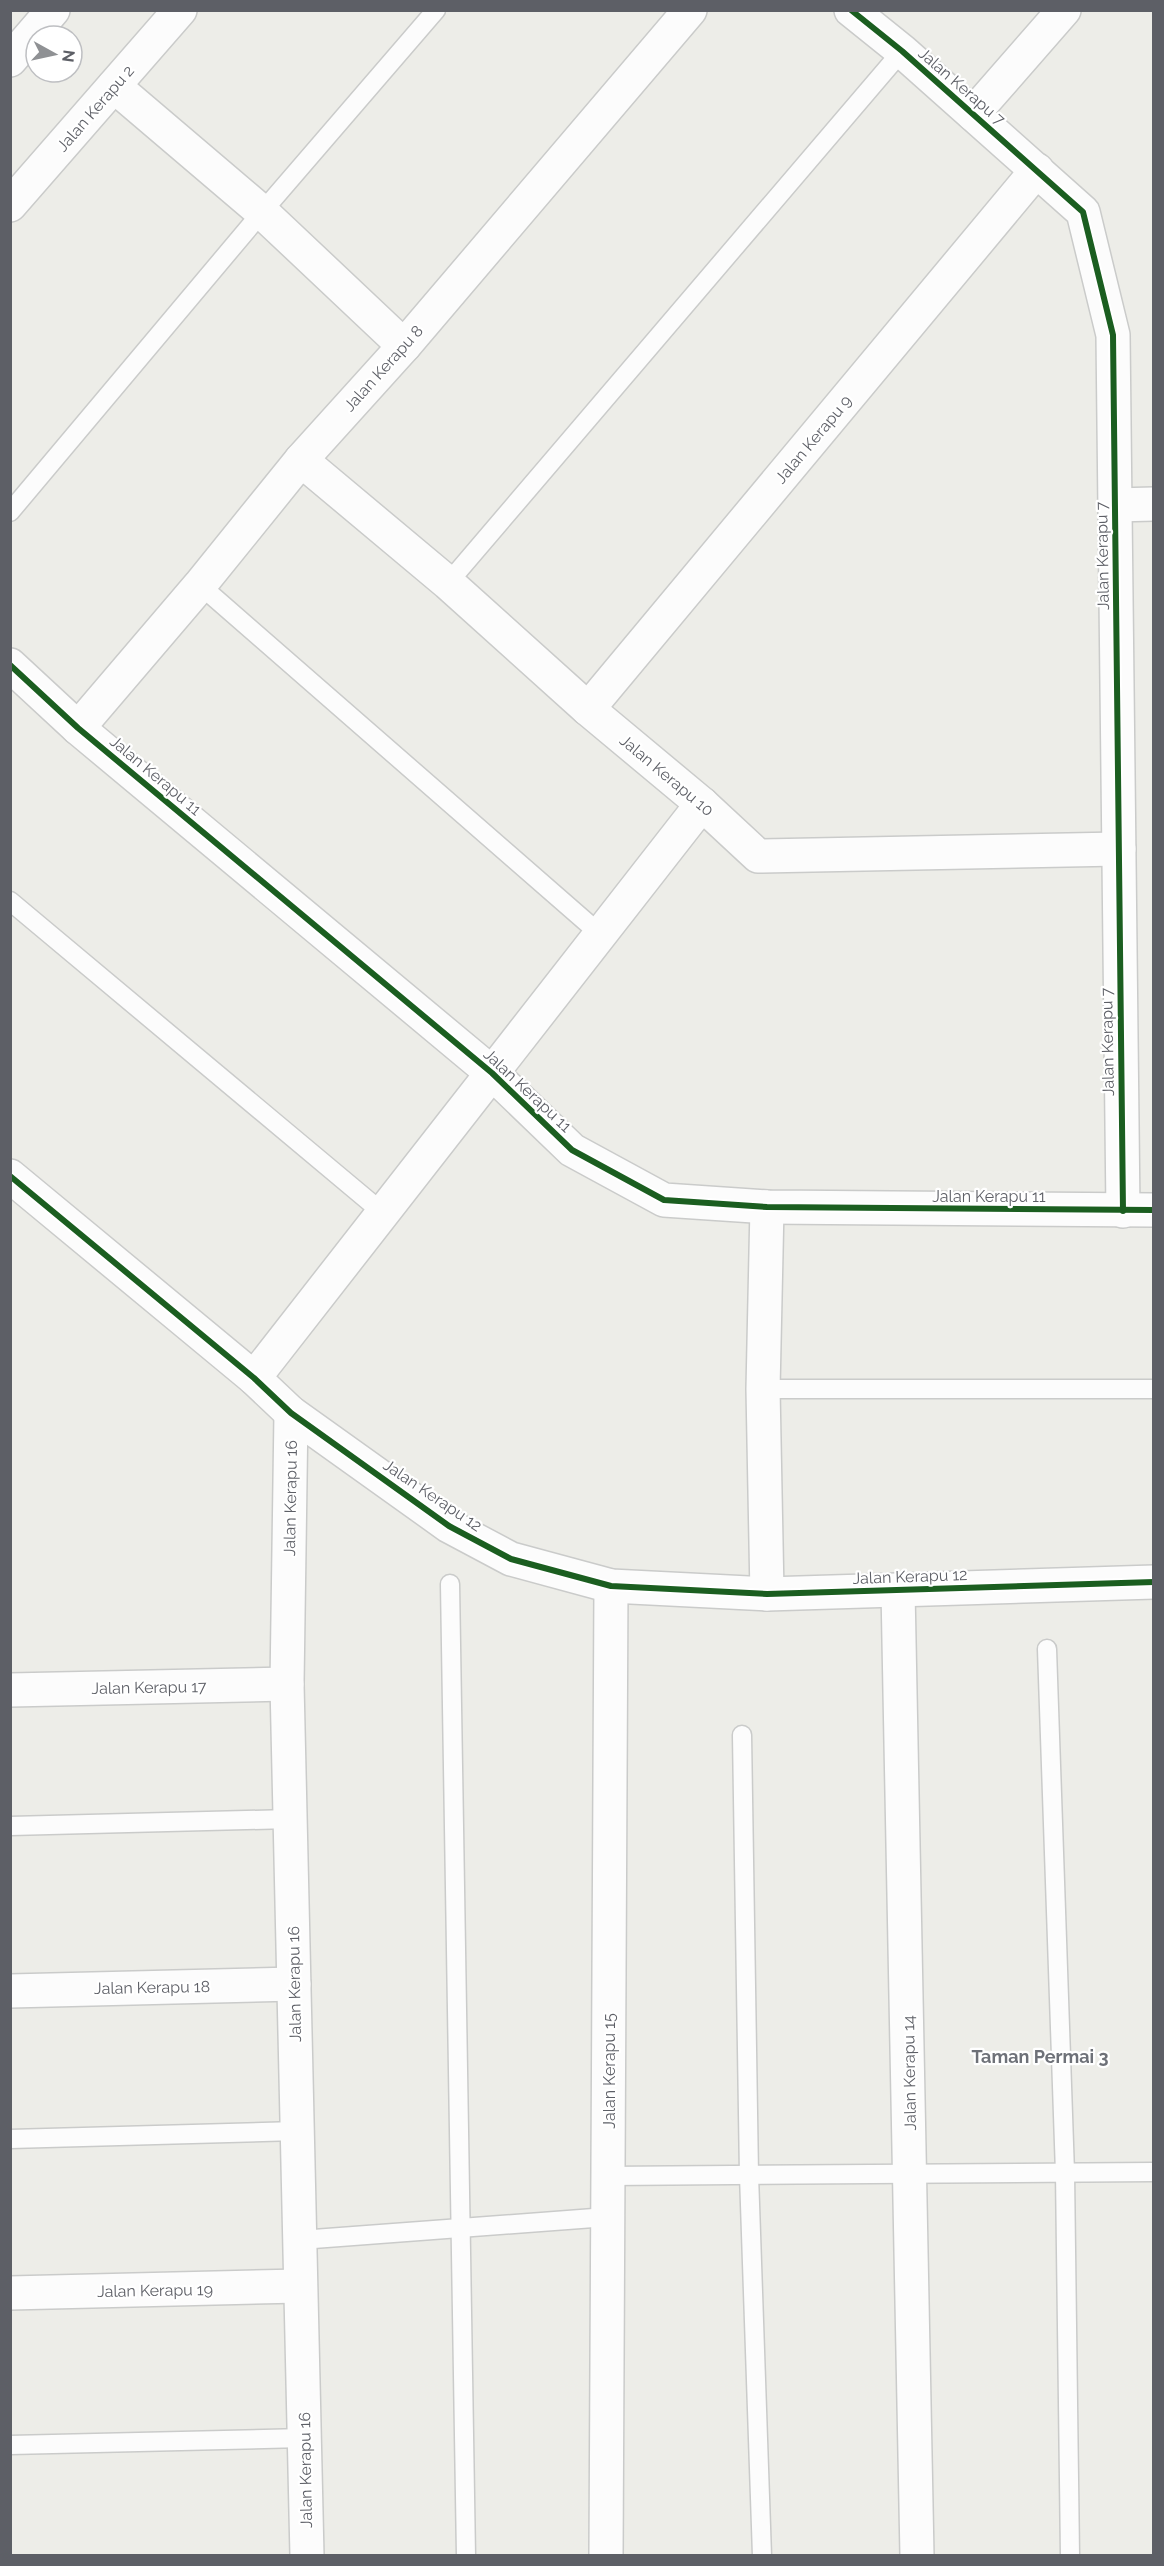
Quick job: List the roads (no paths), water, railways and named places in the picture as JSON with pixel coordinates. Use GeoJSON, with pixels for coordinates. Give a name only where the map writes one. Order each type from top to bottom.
{"type":"FeatureCollection","features":[{"type":"Feature","properties":{"kind":"street"},"geometry":{"type":"LineString","coordinates":[[10,60],[53,10]]}},
{"type":"Feature","properties":{"kind":"street","name":"Jalan Kerapu 2"},"geometry":{"type":"LineString","coordinates":[[10,206],[180,10]]}},
{"type":"Feature","properties":{"kind":"street","name":"Jalan Kerapu 8"},"geometry":{"type":"LineString","coordinates":[[78,728],[200,585],[301,460],[404,346],[690,10]]}},
{"type":"Feature","properties":{"kind":"street","name":"Jalan Kerapu 7"},"geometry":{"type":"LineString","coordinates":[[851,10],[902,51],[1083,212],[1113,334],[1119,849],[1138,1210]]}},
{"type":"Feature","properties":{"kind":"street"},"geometry":{"type":"LineString","coordinates":[[973,114],[1064,10]]}},
{"type":"Feature","properties":{"kind":"street"},"geometry":{"type":"LineString","coordinates":[[114,86],[262,212],[404,346]]}},
{"type":"Feature","properties":{"kind":"street","name":"Jalan Kerapu 9"},"geometry":{"type":"LineString","coordinates":[[588,709],[1037,170]]}},
{"type":"Feature","properties":{"kind":"street","name":"Jalan Kerapu 10"},"geometry":{"type":"LineString","coordinates":[[301,460],[448,583],[588,709],[702,804],[758,856],[1119,849]]}},
{"type":"Feature","properties":{"kind":"street"},"geometry":{"type":"LineString","coordinates":[[1115,505],[1154,504]]}},
{"type":"Feature","properties":{"kind":"street","name":"Jalan Kerapu 11"},"geometry":{"type":"LineString","coordinates":[[10,665],[78,728],[492,1073],[572,1150],[664,1200],[767,1208],[1138,1210]]}},
{"type":"Feature","properties":{"kind":"street"},"geometry":{"type":"LineString","coordinates":[[254,1378],[702,804]]}},
{"type":"Feature","properties":{"kind":"street","name":"Jalan Kerapu 12"},"geometry":{"type":"LineString","coordinates":[[10,1176],[254,1378],[291,1413],[449,1526],[511,1559],[611,1586],[767,1594],[1154,1582]]}},
{"type":"Feature","properties":{"kind":"street"},"geometry":{"type":"LineString","coordinates":[[767,1208],[763,1389],[767,1594]]}},
{"type":"Feature","properties":{"kind":"street","name":"Jalan Kerapu 16"},"geometry":{"type":"LineString","coordinates":[[291,1413],[287,1684],[307,2556]]}},
{"type":"Feature","properties":{"kind":"street","name":"Jalan Kerapu 15"},"geometry":{"type":"LineString","coordinates":[[606,2556],[611,1586]]}},
{"type":"Feature","properties":{"kind":"street","name":"Jalan Kerapu 14"},"geometry":{"type":"LineString","coordinates":[[898,1590],[911,2173],[916,2556]]}},
{"type":"Feature","properties":{"kind":"street","name":"Jalan Kerapu 17"},"geometry":{"type":"LineString","coordinates":[[10,1690],[287,1684]]}},
{"type":"Feature","properties":{"kind":"street","name":"Jalan Kerapu 18"},"geometry":{"type":"LineString","coordinates":[[10,1991],[294,1984]]}},
{"type":"Feature","properties":{"kind":"street","name":"Jalan Kerapu 19"},"geometry":{"type":"LineString","coordinates":[[10,2293],[300,2286]]}},
{"type":"Feature","properties":{"kind":"lane"},"geometry":{"type":"LineString","coordinates":[[10,512],[262,212],[436,10]]}},
{"type":"Feature","properties":{"kind":"lane"},"geometry":{"type":"LineString","coordinates":[[448,583],[902,51]]}},
{"type":"Feature","properties":{"kind":"lane"},"geometry":{"type":"LineString","coordinates":[[200,585],[600,934]]}},
{"type":"Feature","properties":{"kind":"lane"},"geometry":{"type":"LineString","coordinates":[[10,901],[382,1213]]}},
{"type":"Feature","properties":{"kind":"lane"},"geometry":{"type":"LineString","coordinates":[[763,1389],[1154,1389]]}},
{"type":"Feature","properties":{"kind":"lane"},"geometry":{"type":"LineString","coordinates":[[450,1584],[466,2556]]}},
{"type":"Feature","properties":{"kind":"lane"},"geometry":{"type":"LineString","coordinates":[[1047,1649],[1065,2173],[1070,2556]]}},
{"type":"Feature","properties":{"kind":"lane"},"geometry":{"type":"LineString","coordinates":[[742,1736],[749,2175],[762,2556]]}},
{"type":"Feature","properties":{"kind":"lane"},"geometry":{"type":"LineString","coordinates":[[10,1826],[290,1819]]}},
{"type":"Feature","properties":{"kind":"lane"},"geometry":{"type":"LineString","coordinates":[[10,2139],[297,2132]]}},
{"type":"Feature","properties":{"kind":"lane"},"geometry":{"type":"LineString","coordinates":[[608,2176],[1154,2172]]}},
{"type":"Feature","properties":{"kind":"lane"},"geometry":{"type":"LineString","coordinates":[[300,2240],[607,2217]]}},
{"type":"Feature","properties":{"kind":"lane"},"geometry":{"type":"LineString","coordinates":[[10,2445],[304,2438]]}},
{"type":"Feature","properties":{"kind":"district","name":"Taman Permai 3"},"geometry":{"type":"Point","coordinates":[1040,2057]}}]}
